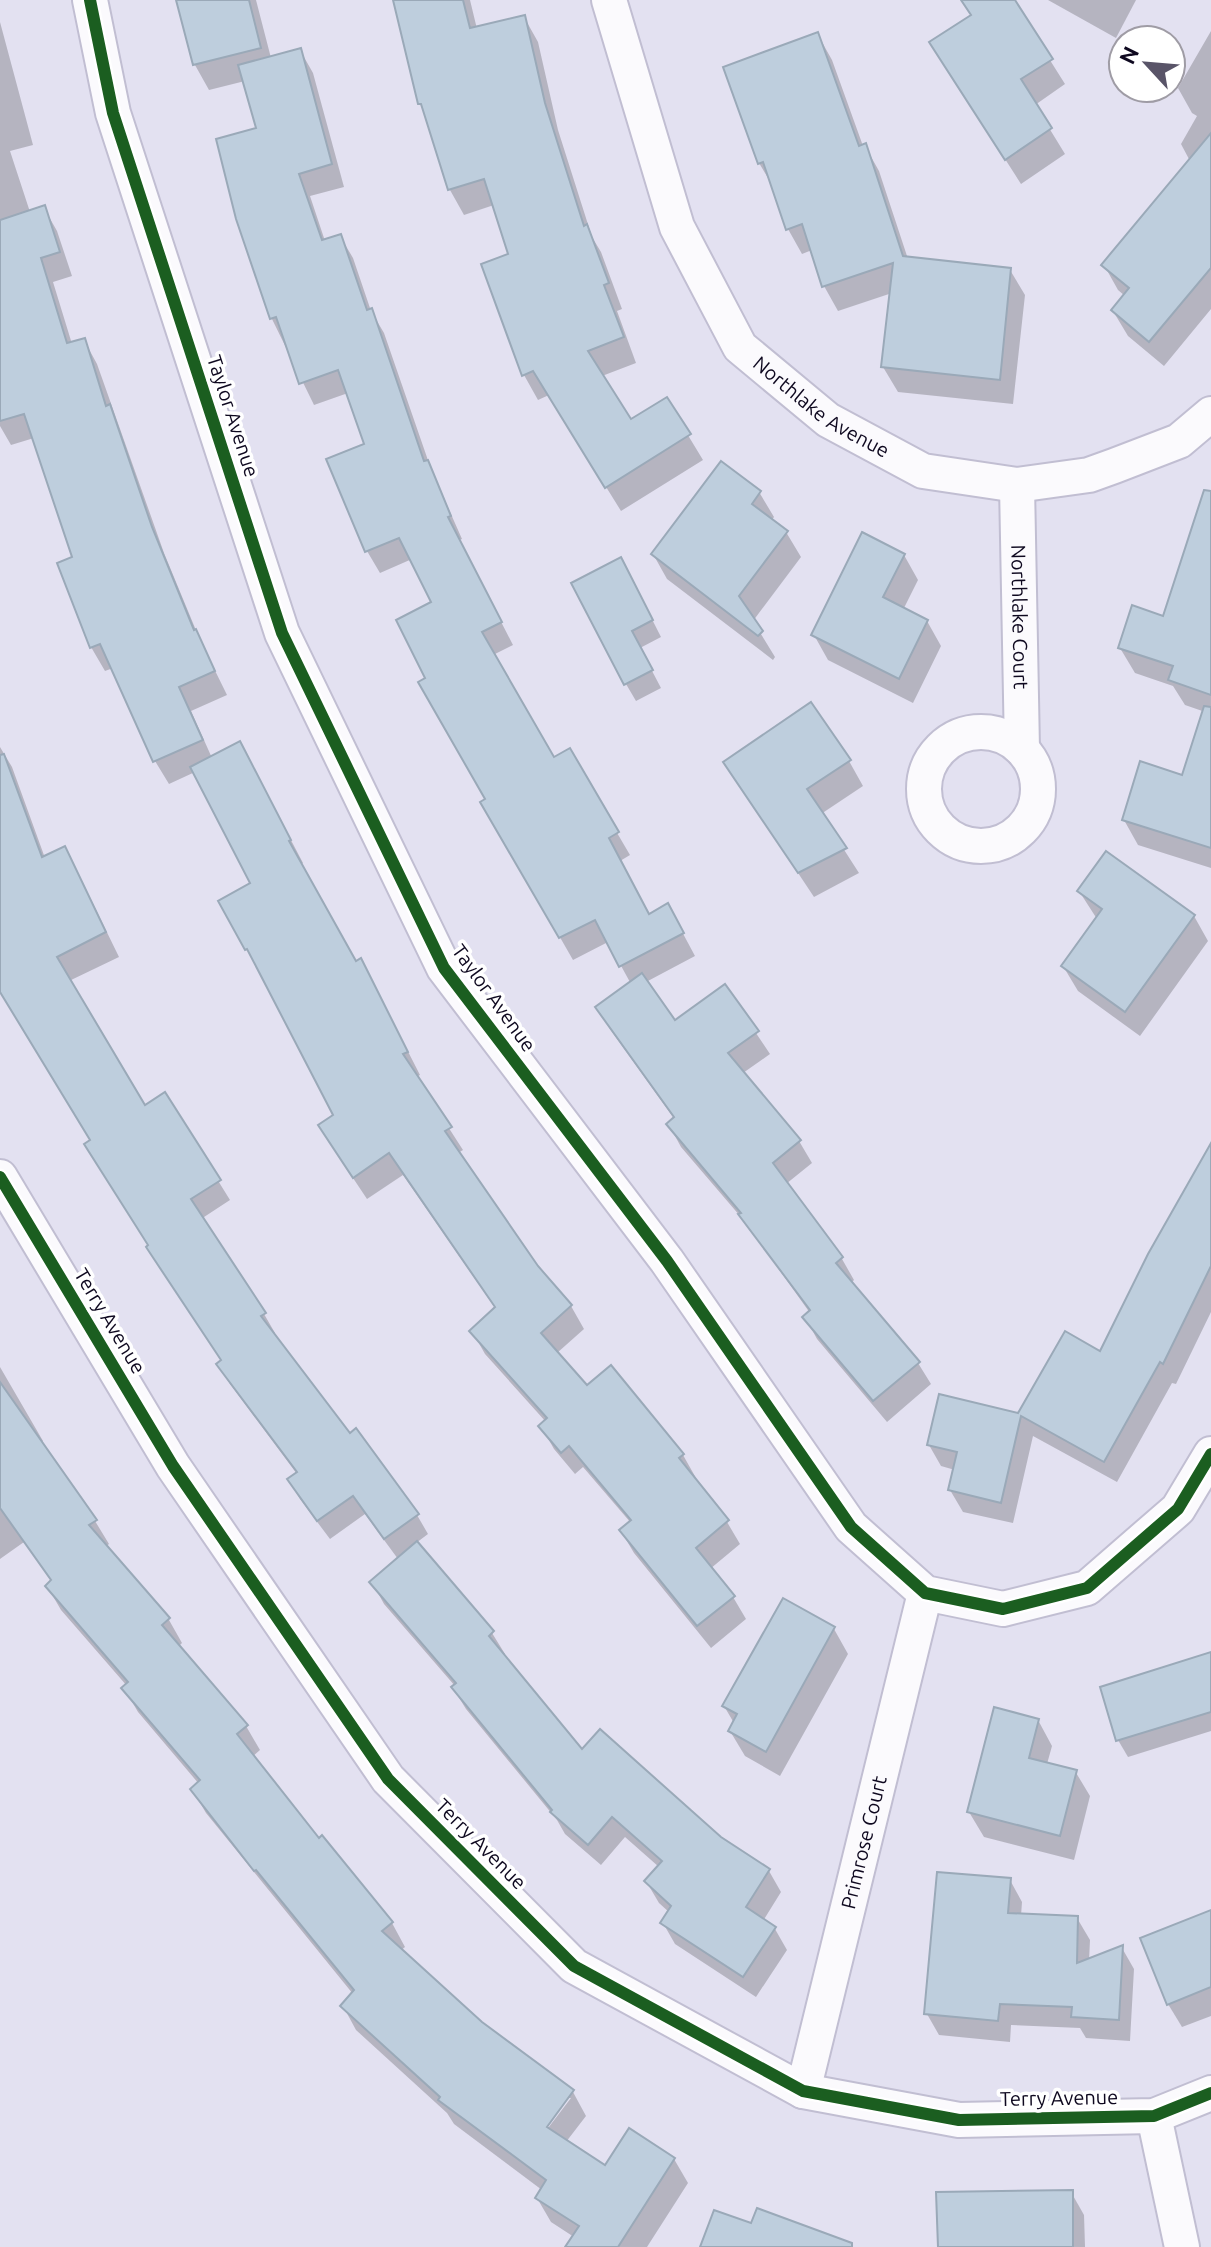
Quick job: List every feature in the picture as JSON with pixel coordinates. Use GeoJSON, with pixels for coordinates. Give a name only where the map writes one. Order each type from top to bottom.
{"type":"FeatureCollection","features":[{"type":"Feature","properties":{"kind":"street","name":"Taylor Avenue"},"geometry":{"type":"LineString","coordinates":[[90,0],[113,113],[282,633],[444,968],[667,1261],[851,1527],[925,1593]]}},
{"type":"Feature","properties":{"kind":"street","name":"Northlake Avenue"},"geometry":{"type":"LineString","coordinates":[[609,0],[677,227],[740,347],[828,420],[923,471],[1017,485],[1101,471],[1179,441],[1211,414]]}},
{"type":"Feature","properties":{"kind":"street","name":"Northlake Court"},"geometry":{"type":"LineString","coordinates":[[1017,485],[1022,749]]}},
{"type":"Feature","properties":{"kind":"street","name":"Terry Avenue"},"geometry":{"type":"LineString","coordinates":[[0,1177],[173,1466],[388,1779],[574,1966],[803,2091],[959,2120],[1154,2116],[1211,2093]]}},
{"type":"Feature","properties":{"kind":"street"},"geometry":{"type":"LineString","coordinates":[[925,1593],[1003,1609],[1087,1588],[1178,1509],[1211,1454]]}},
{"type":"Feature","properties":{"kind":"street","name":"Primrose Court"},"geometry":{"type":"LineString","coordinates":[[803,2091],[925,1593]]}},
{"type":"Feature","properties":{"kind":"street"},"geometry":{"type":"LineString","coordinates":[[1154,2116],[1182,2247]]}},
{"type":"Feature","properties":{"kind":"building"},"geometry":{"type":"Polygon","coordinates":[[[176,0],[249,0],[261,48],[193,65],[176,0]]]}},
{"type":"Feature","properties":{"kind":"building"},"geometry":{"type":"Polygon","coordinates":[[[393,0],[463,0],[470,28],[525,15],[545,103],[584,226],[587,224],[609,283],[604,285],[624,337],[588,351],[631,419],[667,397],[691,434],[605,488],[533,371],[522,376],[481,264],[508,254],[484,179],[448,190],[421,104],[418,104],[393,0]]]}},
{"type":"Feature","properties":{"kind":"building"},"geometry":{"type":"Polygon","coordinates":[[[961,0],[1015,0],[1053,59],[1021,79],[1052,128],[1005,160],[929,42],[971,15],[961,0]]]}},
{"type":"Feature","properties":{"kind":"building"},"geometry":{"type":"Polygon","coordinates":[[[818,32],[859,146],[866,143],[903,256],[1011,268],[1000,380],[881,367],[893,263],[822,287],[802,224],[786,230],[763,162],[758,164],[723,67],[818,32]]]}},
{"type":"Feature","properties":{"kind":"building"},"geometry":{"type":"Polygon","coordinates":[[[301,48],[332,164],[299,174],[322,240],[341,234],[367,310],[372,308],[424,461],[428,460],[451,516],[448,517],[502,622],[482,632],[554,757],[570,748],[619,832],[609,838],[649,914],[668,903],[684,933],[619,967],[595,920],[559,938],[480,802],[485,799],[418,682],[425,678],[396,620],[431,602],[399,538],[365,552],[326,459],[364,444],[338,370],[299,384],[276,317],[270,319],[236,219],[216,139],[256,128],[238,65],[301,48]]]}},
{"type":"Feature","properties":{"kind":"building"},"geometry":{"type":"Polygon","coordinates":[[[1211,133],[1211,268],[1149,342],[1111,310],[1129,288],[1101,265],[1211,133]]]}},
{"type":"Feature","properties":{"kind":"building"},"geometry":{"type":"Polygon","coordinates":[[[45,205],[60,252],[41,258],[67,343],[85,338],[106,406],[110,404],[152,527],[194,630],[215,671],[179,687],[203,740],[153,762],[100,644],[90,648],[57,563],[72,557],[24,414],[0,421],[0,220],[45,205]]]}},
{"type":"Feature","properties":{"kind":"building"},"geometry":{"type":"Polygon","coordinates":[[[721,461],[761,491],[752,504],[788,531],[739,596],[763,631],[758,636],[651,554],[721,461]]]}},
{"type":"Feature","properties":{"kind":"building"},"geometry":{"type":"Polygon","coordinates":[[[1204,490],[1211,491],[1211,695],[1168,680],[1173,666],[1118,648],[1132,605],[1163,616],[1204,490]]]}},
{"type":"Feature","properties":{"kind":"building"},"geometry":{"type":"Polygon","coordinates":[[[862,532],[905,554],[883,597],[928,620],[899,679],[811,635],[862,532]]]}},
{"type":"Feature","properties":{"kind":"building"},"geometry":{"type":"Polygon","coordinates":[[[621,557],[653,620],[632,631],[653,670],[624,685],[571,583],[621,557]]]}},
{"type":"Feature","properties":{"kind":"building"},"geometry":{"type":"Polygon","coordinates":[[[811,702],[851,760],[807,789],[847,848],[798,873],[723,762],[811,702]]]}},
{"type":"Feature","properties":{"kind":"building"},"geometry":{"type":"Polygon","coordinates":[[[1204,706],[1211,707],[1211,848],[1122,820],[1140,761],[1182,775],[1204,706]]]}},
{"type":"Feature","properties":{"kind":"building"},"geometry":{"type":"Polygon","coordinates":[[[240,741],[289,841],[356,961],[361,958],[408,1052],[403,1054],[452,1127],[445,1131],[538,1266],[572,1305],[541,1333],[587,1385],[611,1365],[684,1454],[679,1458],[729,1520],[696,1548],[735,1596],[697,1626],[619,1530],[631,1520],[569,1446],[561,1453],[538,1426],[547,1418],[469,1331],[495,1307],[389,1153],[353,1178],[318,1125],[333,1115],[247,949],[218,901],[250,883],[190,767],[240,741]]]}},
{"type":"Feature","properties":{"kind":"building"},"geometry":{"type":"Polygon","coordinates":[[[4,754],[42,857],[65,846],[106,932],[57,957],[145,1105],[165,1092],[221,1180],[191,1199],[266,1313],[261,1316],[350,1433],[356,1428],[419,1514],[384,1539],[353,1496],[317,1521],[287,1479],[297,1472],[216,1364],[221,1360],[146,1247],[148,1245],[84,1144],[90,1140],[0,992],[0,755],[4,754]]]}},
{"type":"Feature","properties":{"kind":"building"},"geometry":{"type":"Polygon","coordinates":[[[1106,851],[1195,915],[1125,1012],[1061,966],[1102,909],[1077,891],[1106,851]]]}},
{"type":"Feature","properties":{"kind":"building"},"geometry":{"type":"Polygon","coordinates":[[[642,973],[675,1020],[725,984],[759,1031],[728,1053],[801,1140],[773,1163],[843,1257],[836,1263],[920,1362],[873,1401],[802,1317],[810,1310],[738,1214],[741,1213],[666,1124],[674,1117],[595,1007],[642,973]]]}},
{"type":"Feature","properties":{"kind":"building"},"geometry":{"type":"Polygon","coordinates":[[[1211,1143],[1211,1266],[1163,1364],[1160,1362],[1104,1462],[1021,1416],[1001,1503],[948,1490],[957,1452],[927,1445],[939,1394],[1018,1413],[1065,1331],[1100,1351],[1148,1254],[1211,1143]]]}},
{"type":"Feature","properties":{"kind":"building"},"geometry":{"type":"Polygon","coordinates":[[[0,1382],[97,1520],[89,1525],[170,1618],[162,1625],[248,1725],[237,1734],[319,1838],[322,1835],[393,1922],[382,1931],[482,2022],[574,2090],[547,2127],[605,2165],[629,2128],[675,2158],[618,2247],[565,2247],[579,2226],[535,2198],[546,2180],[438,2100],[440,2097],[340,2006],[354,1990],[190,1789],[200,1780],[121,1688],[128,1682],[45,1586],[51,1580],[0,1508],[0,1382]]]}},
{"type":"Feature","properties":{"kind":"building"},"geometry":{"type":"Polygon","coordinates":[[[417,1541],[494,1631],[489,1636],[582,1749],[600,1729],[721,1837],[770,1869],[746,1907],[776,1927],[743,1977],[660,1923],[671,1906],[644,1881],[662,1861],[612,1817],[588,1845],[550,1812],[552,1810],[451,1687],[456,1683],[369,1582],[417,1541]]]}},
{"type":"Feature","properties":{"kind":"building"},"geometry":{"type":"Polygon","coordinates":[[[783,1598],[835,1627],[766,1752],[728,1731],[737,1714],[722,1706],[783,1598]]]}},
{"type":"Feature","properties":{"kind":"building"},"geometry":{"type":"Polygon","coordinates":[[[1211,1652],[1211,1712],[1116,1741],[1100,1687],[1211,1652]]]}},
{"type":"Feature","properties":{"kind":"building"},"geometry":{"type":"Polygon","coordinates":[[[994,1707],[1039,1719],[1029,1758],[1077,1770],[1060,1836],[967,1812],[994,1707]]]}},
{"type":"Feature","properties":{"kind":"building"},"geometry":{"type":"Polygon","coordinates":[[[937,1872],[1011,1878],[1008,1913],[1078,1916],[1077,1963],[1123,1945],[1119,2020],[1071,2017],[1072,2007],[1000,2004],[998,2021],[924,2014],[937,1872]]]}},
{"type":"Feature","properties":{"kind":"building"},"geometry":{"type":"Polygon","coordinates":[[[1211,1910],[1211,1987],[1167,2005],[1140,1938],[1211,1910]]]}},
{"type":"Feature","properties":{"kind":"building"},"geometry":{"type":"Polygon","coordinates":[[[1073,2190],[1073,2247],[938,2247],[936,2192],[1073,2190]]]}},
{"type":"Feature","properties":{"kind":"building"},"geometry":{"type":"Polygon","coordinates":[[[757,2208],[852,2243],[852,2247],[700,2247],[714,2210],[751,2223],[757,2208]]]}},
{"type":"Feature","properties":{"kind":"cycle path"},"geometry":{"type":"LineString","coordinates":[[90,0],[113,113],[282,633],[444,968],[667,1261],[851,1527],[925,1593],[1003,1609],[1087,1588],[1178,1509],[1211,1454]]}},
{"type":"Feature","properties":{"kind":"cycle path"},"geometry":{"type":"LineString","coordinates":[[0,1177],[173,1466],[388,1779],[574,1966],[803,2091],[959,2120],[1154,2116],[1211,2093]]}}]}
